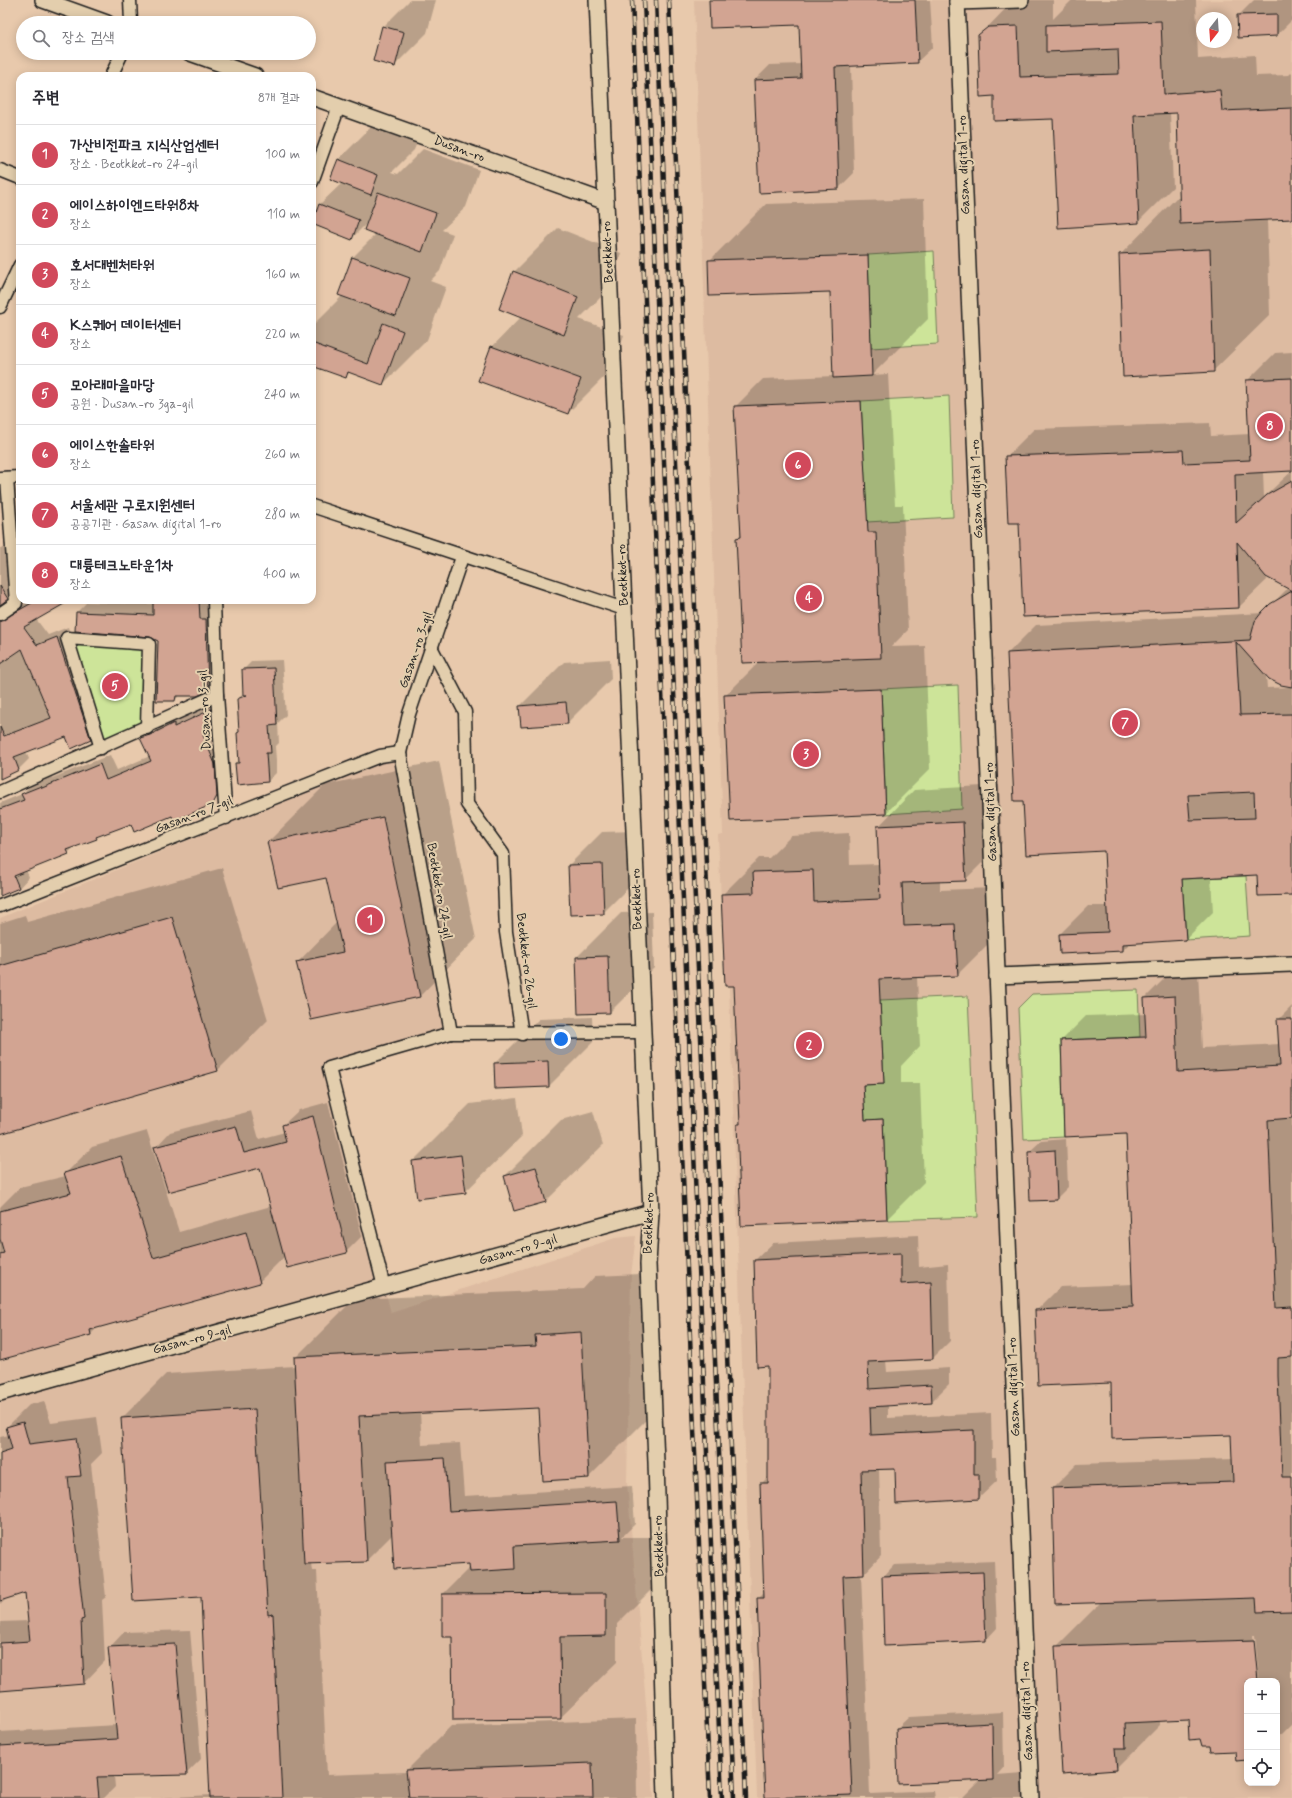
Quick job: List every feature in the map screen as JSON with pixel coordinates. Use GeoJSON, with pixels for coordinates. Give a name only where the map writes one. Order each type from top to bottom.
{"type":"FeatureCollection","features":[{"type":"Feature","properties":{"kind":"street"},"geometry":{"type":"LineString","coordinates":[[43,0],[88,16]]}},
{"type":"Feature","properties":{"kind":"street"},"geometry":{"type":"LineString","coordinates":[[130,0],[131,16]]}},
{"type":"Feature","properties":{"kind":"street","name":"Beotkkot-ro"},"geometry":{"type":"LineString","coordinates":[[598,0],[651,1212],[648,1264],[656,1462],[666,1798]]}},
{"type":"Feature","properties":{"kind":"street","name":"Gasan digital 1-ro"},"geometry":{"type":"LineString","coordinates":[[1021,0],[957,1],[1031,1798]]}},
{"type":"Feature","properties":{"kind":"street"},"geometry":{"type":"LineString","coordinates":[[112,72],[118,60]]}},
{"type":"Feature","properties":{"kind":"street"},"geometry":{"type":"LineString","coordinates":[[210,60],[244,72]]}},
{"type":"Feature","properties":{"kind":"street","name":"Dusan-ro"},"geometry":{"type":"LineString","coordinates":[[316,98],[606,202]]}},
{"type":"Feature","properties":{"kind":"street"},"geometry":{"type":"LineString","coordinates":[[316,171],[339,106]]}},
{"type":"Feature","properties":{"kind":"street"},"geometry":{"type":"LineString","coordinates":[[0,170],[16,176]]}},
{"type":"Feature","properties":{"kind":"street"},"geometry":{"type":"LineString","coordinates":[[0,307],[16,273]]}},
{"type":"Feature","properties":{"kind":"street"},"geometry":{"type":"LineString","coordinates":[[0,614],[16,603],[4,478],[16,477]]}},
{"type":"Feature","properties":{"kind":"street"},"geometry":{"type":"LineString","coordinates":[[316,507],[462,557],[624,609]]}},
{"type":"Feature","properties":{"kind":"street","name":"Gasan-ro 3-gil"},"geometry":{"type":"LineString","coordinates":[[400,753],[409,714],[462,557]]}},
{"type":"Feature","properties":{"kind":"street","name":"Dusan-ro 3-gil"},"geometry":{"type":"LineString","coordinates":[[214,604],[226,818]]}},
{"type":"Feature","properties":{"kind":"street"},"geometry":{"type":"LineString","coordinates":[[102,748],[67,638],[149,644],[147,728]]}},
{"type":"Feature","properties":{"kind":"street","name":"Beotkkot-ro 26-gil"},"geometry":{"type":"LineString","coordinates":[[431,647],[465,712],[467,804],[503,854],[506,932],[522,1034]]}},
{"type":"Feature","properties":{"kind":"street"},"geometry":{"type":"LineString","coordinates":[[0,792],[147,728],[218,695]]}},
{"type":"Feature","properties":{"kind":"street","name":"Gasan-ro 7-gil"},"geometry":{"type":"LineString","coordinates":[[0,906],[380,756],[400,753]]}},
{"type":"Feature","properties":{"kind":"street","name":"Beotkkot-ro 24-gil"},"geometry":{"type":"LineString","coordinates":[[400,753],[451,1033]]}},
{"type":"Feature","properties":{"kind":"street"},"geometry":{"type":"LineString","coordinates":[[997,976],[1292,964]]}},
{"type":"Feature","properties":{"kind":"street"},"geometry":{"type":"LineString","coordinates":[[384,1287],[329,1068],[451,1033],[522,1034],[642,1032]]}},
{"type":"Feature","properties":{"kind":"street","name":"Gasan-ro 9-gil"},"geometry":{"type":"LineString","coordinates":[[0,1393],[651,1212]]}},
{"type":"Feature","properties":{"kind":"shaded area"},"geometry":{"type":"Polygon","coordinates":[[[694,0],[1292,0],[1292,1798],[757,1798],[729,986],[725,986],[718,835],[723,834],[694,0]]]}},
{"type":"Feature","properties":{"kind":"shaded area"},"geometry":{"type":"Polygon","coordinates":[[[400,753],[451,1033],[329,1068],[391,1313],[615,1238],[636,1236],[631,1275],[627,1482],[654,1798],[0,1798],[0,918],[400,753]]]}},
{"type":"Feature","properties":{"kind":"green space"},"geometry":{"type":"Polygon","coordinates":[[[934,251],[938,344],[871,348],[868,255],[934,251]]]}},
{"type":"Feature","properties":{"kind":"green space"},"geometry":{"type":"Polygon","coordinates":[[[949,396],[953,517],[867,522],[861,401],[949,396]]]}},
{"type":"Feature","properties":{"kind":"green space"},"geometry":{"type":"Polygon","coordinates":[[[67,638],[149,644],[147,728],[101,748],[67,638]]]}},
{"type":"Feature","properties":{"kind":"green space"},"geometry":{"type":"Polygon","coordinates":[[[958,685],[962,809],[886,814],[881,689],[958,685]]]}},
{"type":"Feature","properties":{"kind":"green space"},"geometry":{"type":"Polygon","coordinates":[[[1246,876],[1250,936],[1186,940],[1182,879],[1246,876]]]}},
{"type":"Feature","properties":{"kind":"green space"},"geometry":{"type":"Polygon","coordinates":[[[1138,990],[1140,1037],[1061,1040],[1064,1137],[1024,1139],[1018,1008],[1032,994],[1138,990]]]}},
{"type":"Feature","properties":{"kind":"green space"},"geometry":{"type":"Polygon","coordinates":[[[968,996],[978,1217],[887,1220],[883,1119],[865,1120],[863,1085],[884,1084],[880,1000],[968,996]]]}},
{"type":"Feature","properties":{"kind":"building"},"geometry":{"type":"Polygon","coordinates":[[[709,0],[915,0],[918,63],[835,67],[839,189],[759,193],[754,80],[801,78],[799,25],[710,28],[709,0]]]}},
{"type":"Feature","properties":{"kind":"building"},"geometry":{"type":"Polygon","coordinates":[[[1277,14],[1277,36],[1238,38],[1237,15],[1277,14]]]}},
{"type":"Feature","properties":{"kind":"building"},"geometry":{"type":"Polygon","coordinates":[[[1161,21],[1164,94],[1220,90],[1222,111],[1292,108],[1292,219],[1180,224],[1177,113],[1134,115],[1139,223],[1058,228],[1053,119],[994,121],[994,96],[980,97],[978,35],[988,27],[1018,26],[1020,77],[1119,74],[1118,49],[1046,52],[1046,25],[1161,21]]]}},
{"type":"Feature","properties":{"kind":"building"},"geometry":{"type":"Polygon","coordinates":[[[382,26],[404,32],[395,67],[373,61],[382,26]]]}},
{"type":"Feature","properties":{"kind":"building"},"geometry":{"type":"Polygon","coordinates":[[[338,159],[378,175],[371,195],[330,179],[338,159]]]}},
{"type":"Feature","properties":{"kind":"building"},"geometry":{"type":"Polygon","coordinates":[[[378,192],[436,213],[422,252],[364,230],[378,192]]]}},
{"type":"Feature","properties":{"kind":"building"},"geometry":{"type":"Polygon","coordinates":[[[319,204],[359,220],[352,240],[316,226],[316,213],[319,204]]]}},
{"type":"Feature","properties":{"kind":"building"},"geometry":{"type":"Polygon","coordinates":[[[1210,249],[1214,372],[1123,377],[1119,254],[1210,249]]]}},
{"type":"Feature","properties":{"kind":"building"},"geometry":{"type":"Polygon","coordinates":[[[868,255],[872,376],[833,378],[830,292],[709,296],[708,260],[868,255]]]}},
{"type":"Feature","properties":{"kind":"building"},"geometry":{"type":"Polygon","coordinates":[[[352,257],[410,278],[396,316],[338,295],[352,257]]]}},
{"type":"Feature","properties":{"kind":"building"},"geometry":{"type":"Polygon","coordinates":[[[513,271],[578,297],[564,335],[499,309],[513,271]]]}},
{"type":"Feature","properties":{"kind":"building"},"geometry":{"type":"Polygon","coordinates":[[[383,323],[403,331],[383,385],[348,372],[346,378],[316,367],[316,344],[368,364],[383,323]]]}},
{"type":"Feature","properties":{"kind":"building"},"geometry":{"type":"Polygon","coordinates":[[[491,346],[581,379],[568,414],[478,381],[491,346]]]}},
{"type":"Feature","properties":{"kind":"building"},"geometry":{"type":"Polygon","coordinates":[[[1292,378],[1292,471],[1235,474],[1236,523],[1267,495],[1292,481],[1292,591],[1266,577],[1237,542],[1239,608],[1023,617],[1019,523],[1008,523],[1005,456],[1183,450],[1184,463],[1250,460],[1246,380],[1292,378]]]}},
{"type":"Feature","properties":{"kind":"building"},"geometry":{"type":"Polygon","coordinates":[[[861,401],[868,532],[876,532],[881,658],[742,663],[736,538],[741,537],[734,406],[861,401]]]}},
{"type":"Feature","properties":{"kind":"building"},"geometry":{"type":"Polygon","coordinates":[[[0,586],[8,599],[0,605],[0,586]]]}},
{"type":"Feature","properties":{"kind":"building"},"geometry":{"type":"Polygon","coordinates":[[[1292,591],[1292,687],[1281,685],[1269,679],[1236,642],[1240,715],[1292,714],[1292,895],[1258,896],[1257,875],[1182,879],[1186,940],[1123,944],[1123,951],[1060,954],[1059,934],[1108,932],[1104,851],[1026,855],[1023,801],[1014,801],[1007,653],[1250,640],[1255,621],[1270,604],[1292,591]],[[1254,792],[1188,795],[1190,820],[1255,818],[1254,792]]]}},
{"type":"Feature","properties":{"kind":"building"},"geometry":{"type":"Polygon","coordinates":[[[30,604],[64,604],[24,627],[37,645],[57,637],[91,740],[71,749],[66,737],[14,757],[19,770],[0,779],[0,727],[4,736],[51,718],[22,649],[0,664],[0,621],[30,604]]]}},
{"type":"Feature","properties":{"kind":"building"},"geometry":{"type":"Polygon","coordinates":[[[153,604],[199,604],[200,619],[206,619],[208,691],[197,696],[176,696],[175,701],[156,701],[158,641],[150,637],[75,631],[76,612],[153,615],[153,604]]]}},
{"type":"Feature","properties":{"kind":"building"},"geometry":{"type":"Polygon","coordinates":[[[274,668],[277,725],[269,726],[271,753],[266,753],[268,782],[237,785],[235,763],[239,763],[237,733],[239,732],[237,699],[247,695],[243,695],[242,669],[274,668]]]}},
{"type":"Feature","properties":{"kind":"building"},"geometry":{"type":"Polygon","coordinates":[[[881,689],[886,814],[730,821],[724,695],[881,689]]]}},
{"type":"Feature","properties":{"kind":"building"},"geometry":{"type":"Polygon","coordinates":[[[566,702],[568,724],[521,727],[519,706],[566,702]]]}},
{"type":"Feature","properties":{"kind":"building"},"geometry":{"type":"Polygon","coordinates":[[[206,712],[207,733],[203,735],[215,764],[217,796],[213,804],[174,821],[172,816],[134,832],[131,824],[96,837],[97,839],[67,850],[69,854],[14,876],[19,888],[0,896],[0,809],[24,800],[21,794],[41,786],[42,788],[100,764],[106,780],[151,761],[140,738],[150,735],[174,723],[174,727],[206,712]]]}},
{"type":"Feature","properties":{"kind":"building"},"geometry":{"type":"Polygon","coordinates":[[[383,817],[420,997],[311,1020],[296,962],[343,952],[326,878],[278,888],[267,842],[383,817]]]}},
{"type":"Feature","properties":{"kind":"building"},"geometry":{"type":"Polygon","coordinates":[[[963,822],[966,881],[902,883],[904,926],[955,924],[958,976],[879,979],[884,1084],[863,1085],[865,1120],[883,1119],[887,1220],[741,1226],[737,1124],[740,1124],[734,986],[725,986],[721,894],[754,893],[753,872],[813,870],[814,902],[880,899],[877,826],[963,822]]]}},
{"type":"Feature","properties":{"kind":"building"},"geometry":{"type":"Polygon","coordinates":[[[602,864],[604,914],[570,915],[568,865],[602,864]]]}},
{"type":"Feature","properties":{"kind":"building"},"geometry":{"type":"Polygon","coordinates":[[[172,917],[218,1071],[0,1134],[0,966],[172,917]]]}},
{"type":"Feature","properties":{"kind":"building"},"geometry":{"type":"Polygon","coordinates":[[[608,956],[610,1013],[578,1014],[576,957],[608,956]]]}},
{"type":"Feature","properties":{"kind":"building"},"geometry":{"type":"Polygon","coordinates":[[[1175,996],[1178,1072],[1280,1066],[1277,1019],[1292,1019],[1292,1118],[1268,1120],[1276,1308],[1292,1307],[1292,1357],[1278,1358],[1278,1376],[1282,1477],[1292,1477],[1292,1611],[1257,1612],[1256,1598],[1055,1604],[1052,1488],[1233,1482],[1231,1435],[1112,1439],[1111,1383],[1038,1386],[1035,1310],[1133,1306],[1126,1134],[1064,1137],[1061,1040],[1146,1037],[1144,998],[1175,996]]]}},
{"type":"Feature","properties":{"kind":"building"},"geometry":{"type":"Polygon","coordinates":[[[548,1061],[549,1087],[495,1089],[494,1063],[548,1061]]]}},
{"type":"Feature","properties":{"kind":"building"},"geometry":{"type":"Polygon","coordinates":[[[313,1116],[347,1253],[287,1268],[260,1168],[168,1192],[154,1147],[236,1126],[244,1153],[286,1142],[282,1125],[313,1116]]]}},
{"type":"Feature","properties":{"kind":"building"},"geometry":{"type":"Polygon","coordinates":[[[1055,1150],[1057,1200],[1030,1201],[1028,1152],[1055,1150]]]}},
{"type":"Feature","properties":{"kind":"building"},"geometry":{"type":"Polygon","coordinates":[[[461,1155],[466,1193],[417,1199],[412,1161],[461,1155]]]}},
{"type":"Feature","properties":{"kind":"building"},"geometry":{"type":"Polygon","coordinates":[[[121,1156],[153,1258],[246,1232],[260,1283],[90,1330],[91,1335],[0,1360],[0,1254],[4,1253],[0,1239],[0,1211],[71,1193],[64,1173],[121,1156]]]}},
{"type":"Feature","properties":{"kind":"building"},"geometry":{"type":"Polygon","coordinates":[[[536,1167],[546,1202],[514,1211],[504,1176],[536,1167]]]}},
{"type":"Feature","properties":{"kind":"building"},"geometry":{"type":"Polygon","coordinates":[[[901,1253],[901,1284],[931,1282],[933,1359],[868,1362],[869,1389],[931,1385],[932,1403],[870,1407],[871,1435],[974,1430],[974,1474],[979,1474],[979,1499],[896,1504],[895,1469],[861,1470],[864,1575],[843,1576],[852,1795],[765,1798],[757,1598],[764,1598],[760,1483],[768,1483],[768,1366],[757,1367],[754,1260],[901,1253]]]}},
{"type":"Feature","properties":{"kind":"building"},"geometry":{"type":"Polygon","coordinates":[[[581,1332],[589,1478],[543,1481],[539,1408],[359,1416],[367,1562],[304,1564],[294,1357],[536,1346],[535,1335],[581,1332]]]}},
{"type":"Feature","properties":{"kind":"building"},"geometry":{"type":"Polygon","coordinates":[[[255,1409],[268,1615],[273,1614],[282,1798],[210,1798],[201,1597],[133,1601],[121,1418],[255,1409]]]}},
{"type":"Feature","properties":{"kind":"building"},"geometry":{"type":"Polygon","coordinates":[[[23,1422],[29,1444],[76,1438],[81,1476],[68,1477],[84,1619],[81,1620],[84,1684],[0,1691],[0,1643],[30,1641],[25,1593],[0,1601],[0,1453],[12,1449],[6,1427],[23,1422]]]}},
{"type":"Feature","properties":{"kind":"building"},"geometry":{"type":"Polygon","coordinates":[[[445,1458],[449,1511],[617,1501],[620,1540],[514,1546],[515,1569],[470,1572],[469,1564],[394,1569],[387,1461],[445,1458]]]}},
{"type":"Feature","properties":{"kind":"building"},"geometry":{"type":"Polygon","coordinates":[[[983,1572],[986,1641],[884,1646],[882,1576],[983,1572]]]}},
{"type":"Feature","properties":{"kind":"building"},"geometry":{"type":"Polygon","coordinates":[[[606,1593],[606,1636],[560,1637],[561,1719],[453,1720],[452,1637],[442,1637],[442,1594],[606,1593]]]}},
{"type":"Feature","properties":{"kind":"building"},"geometry":{"type":"Polygon","coordinates":[[[1254,1640],[1258,1678],[1244,1678],[1244,1760],[1236,1761],[1235,1751],[1211,1752],[1210,1746],[1202,1746],[1200,1739],[1189,1740],[1188,1720],[1125,1723],[1126,1748],[1115,1748],[1117,1770],[1062,1774],[1055,1646],[1254,1640]]]}},
{"type":"Feature","properties":{"kind":"building"},"geometry":{"type":"Polygon","coordinates":[[[175,1644],[187,1775],[97,1777],[99,1798],[0,1798],[0,1746],[117,1739],[108,1647],[175,1644]]]}},
{"type":"Feature","properties":{"kind":"building"},"geometry":{"type":"Polygon","coordinates":[[[992,1723],[993,1780],[898,1784],[896,1728],[992,1723]]]}},
{"type":"Feature","properties":{"kind":"building"},"geometry":{"type":"Polygon","coordinates":[[[592,1763],[593,1798],[409,1798],[406,1770],[592,1763]]]}},
{"type":"Feature","properties":{"kind":"railway"},"geometry":{"type":"LineString","coordinates":[[632,0],[710,1798]]}},
{"type":"Feature","properties":{"kind":"railway"},"geometry":{"type":"LineString","coordinates":[[644,0],[722,1798]]}},
{"type":"Feature","properties":{"kind":"railway"},"geometry":{"type":"LineString","coordinates":[[656,0],[734,1798]]}},
{"type":"Feature","properties":{"kind":"railway"},"geometry":{"type":"LineString","coordinates":[[669,0],[746,1798]]}},
{"type":"Feature","properties":{"kind":"place","name":"대륭테크노타운1차"},"geometry":{"type":"Point","coordinates":[1270,426]}},
{"type":"Feature","properties":{"kind":"place","name":"에이스한솔타워"},"geometry":{"type":"Point","coordinates":[798,465]}},
{"type":"Feature","properties":{"kind":"place","name":"K스퀘어 데이터센터"},"geometry":{"type":"Point","coordinates":[809,598]}},
{"type":"Feature","properties":{"kind":"place","name":"모아래마을마당"},"geometry":{"type":"Point","coordinates":[115,686]}},
{"type":"Feature","properties":{"kind":"place","name":"서울세관 구로지원센터"},"geometry":{"type":"Point","coordinates":[1125,723]}},
{"type":"Feature","properties":{"kind":"place","name":"호서대벤처타워"},"geometry":{"type":"Point","coordinates":[806,754]}},
{"type":"Feature","properties":{"kind":"place","name":"가산비전파크 지식산업센터"},"geometry":{"type":"Point","coordinates":[370,920]}},
{"type":"Feature","properties":{"kind":"place","name":"에이스하이엔드타워8차"},"geometry":{"type":"Point","coordinates":[809,1045]}}]}
